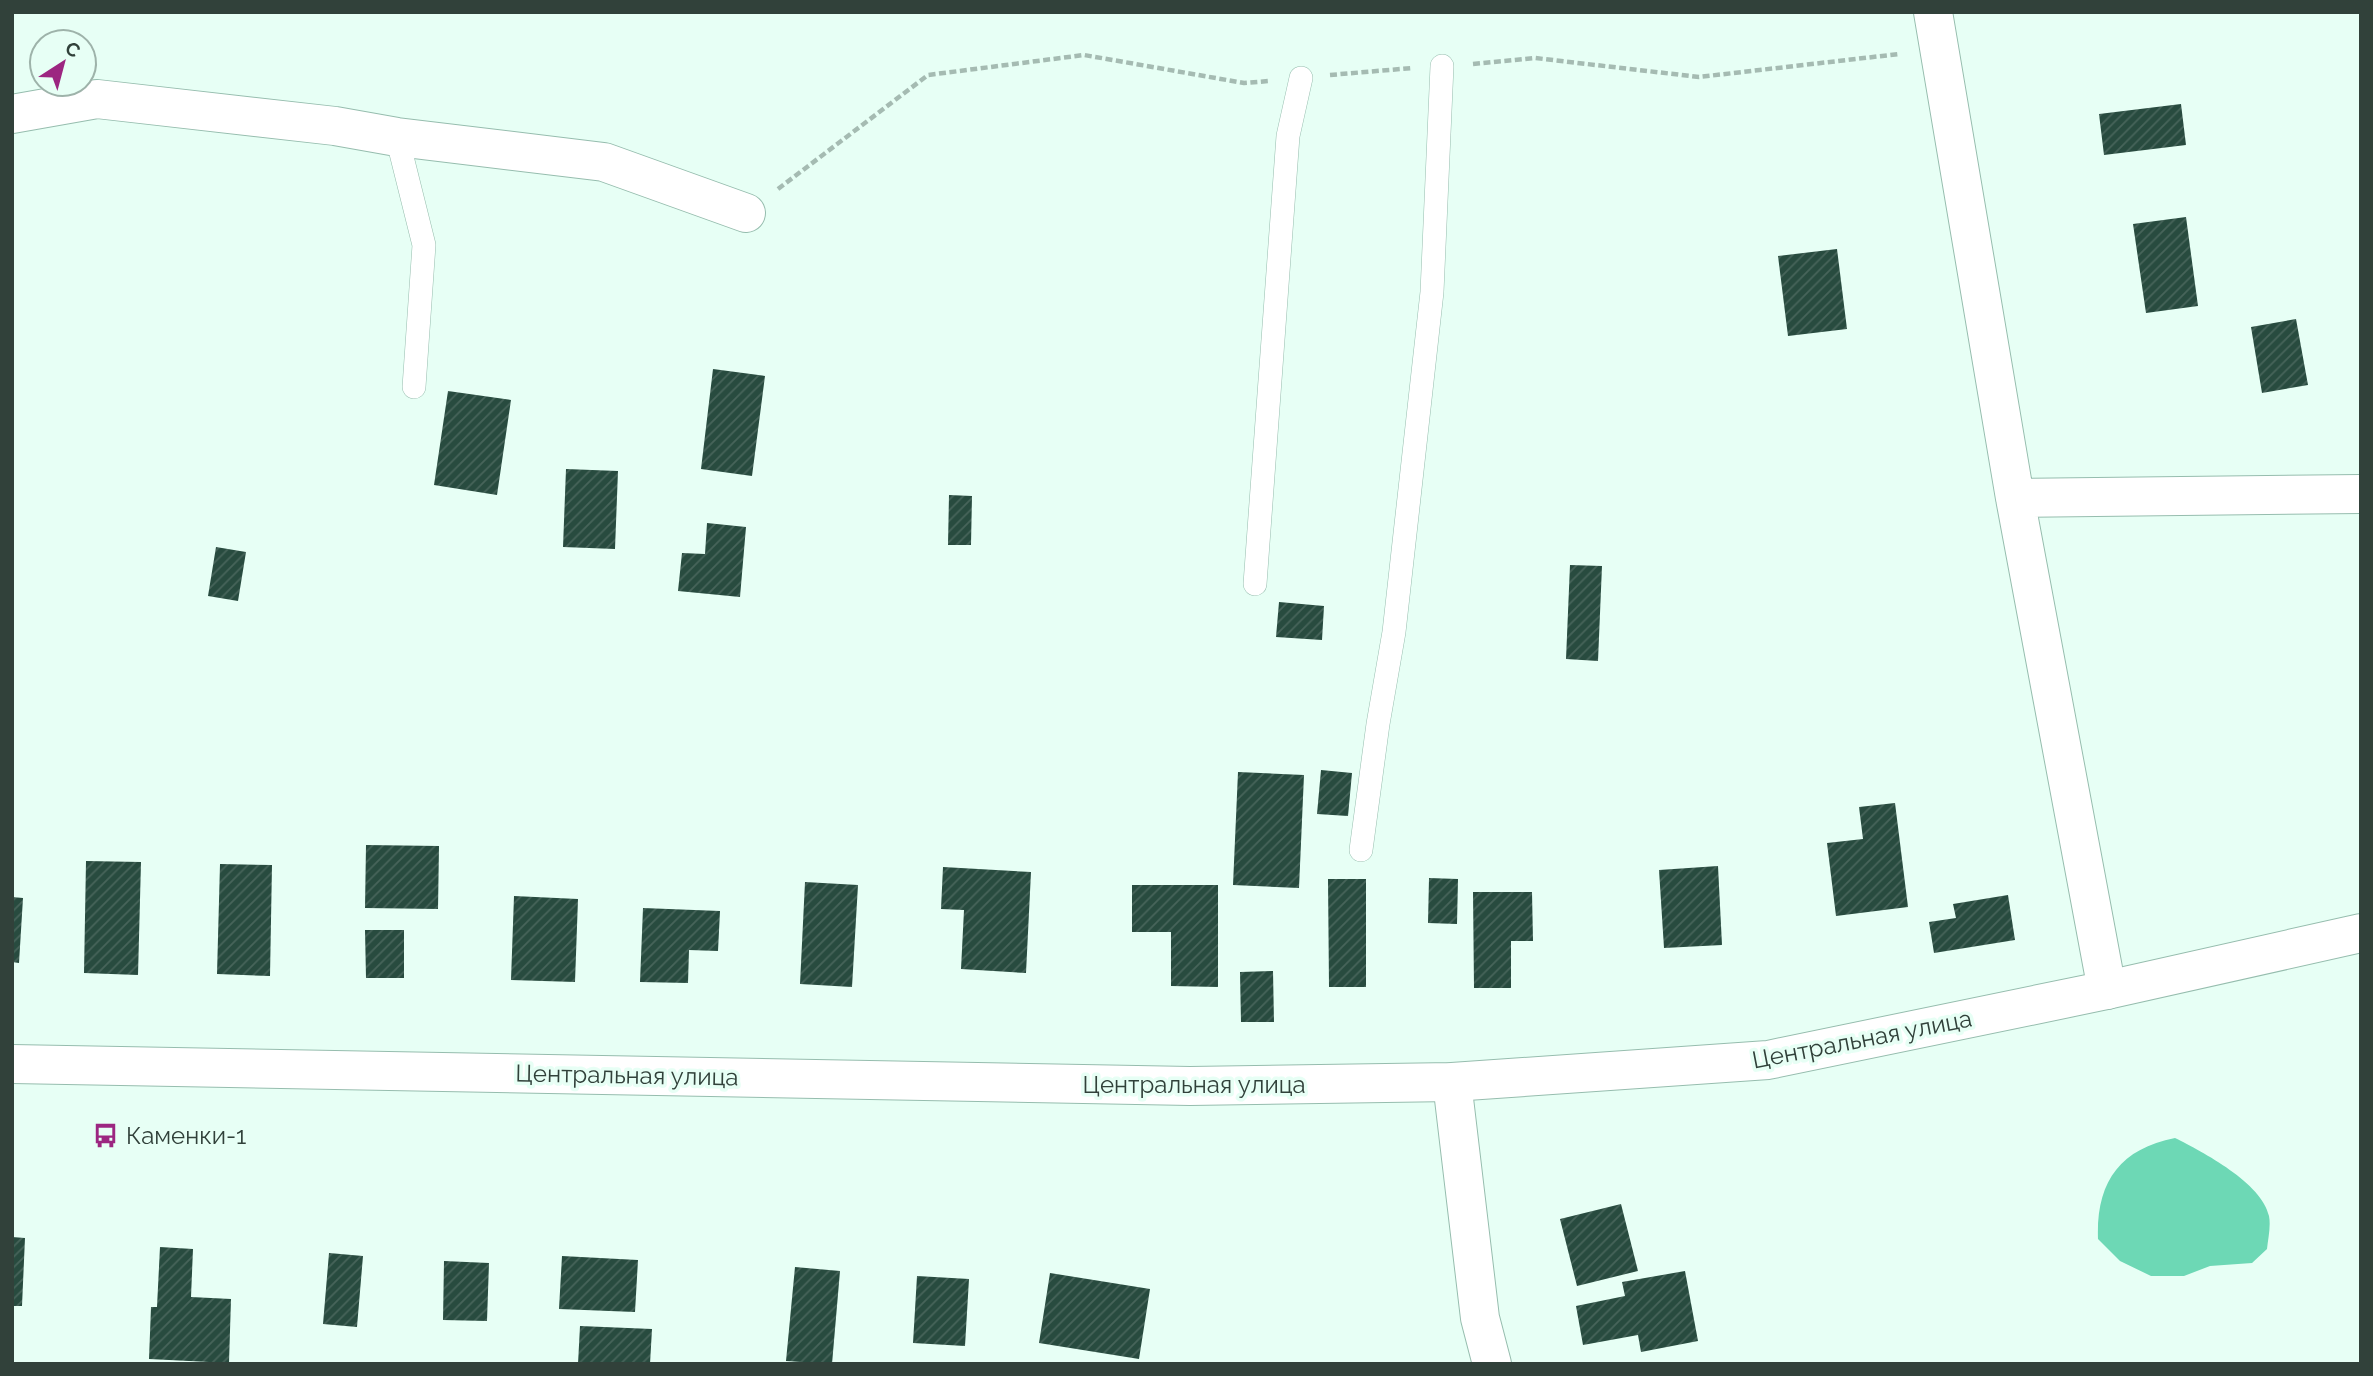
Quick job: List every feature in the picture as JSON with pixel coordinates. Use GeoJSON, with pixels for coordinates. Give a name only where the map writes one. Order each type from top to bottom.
{"type":"FeatureCollection","features":[{"type":"Feature","properties":{"kind":"street"},"geometry":{"type":"LineString","coordinates":[[1933,12],[2015,498],[2107,990]]}},
{"type":"Feature","properties":{"kind":"street"},"geometry":{"type":"LineString","coordinates":[[12,114],[97,99],[335,126],[397,137],[604,162],[746,213]]}},
{"type":"Feature","properties":{"kind":"street"},"geometry":{"type":"LineString","coordinates":[[2015,498],[2361,494]]}},
{"type":"Feature","properties":{"kind":"street","name":"Центральная улица"},"geometry":{"type":"LineString","coordinates":[[12,1064],[1189,1086],[1452,1082],[1768,1060],[2107,990],[2361,933]]}},
{"type":"Feature","properties":{"kind":"street"},"geometry":{"type":"LineString","coordinates":[[1452,1082],[1480,1318],[1492,1364]]}},
{"type":"Feature","properties":{"kind":"lane"},"geometry":{"type":"LineString","coordinates":[[1361,850],[1394,632],[1430,306],[1442,66]]}},
{"type":"Feature","properties":{"kind":"lane"},"geometry":{"type":"LineString","coordinates":[[1255,583],[1288,136],[1301,78]]}},
{"type":"Feature","properties":{"kind":"lane"},"geometry":{"type":"LineString","coordinates":[[397,137],[424,246],[414,387]]}},
{"type":"Feature","properties":{"kind":"shaded area"},"geometry":{"type":"Polygon","coordinates":[[[2175,1138],[2230,1170],[2255,1192],[2264,1204],[2270,1220],[2267,1249],[2252,1263],[2210,1266],[2184,1276],[2151,1276],[2120,1261],[2098,1239],[2101,1201],[2115,1172],[2139,1151],[2175,1138]]]}},
{"type":"Feature","properties":{"kind":"building"},"geometry":{"type":"Polygon","coordinates":[[[2181,104],[2186,145],[2104,155],[2099,114],[2181,104]]]}},
{"type":"Feature","properties":{"kind":"building"},"geometry":{"type":"Polygon","coordinates":[[[2186,217],[2198,306],[2146,313],[2133,224],[2186,217]]]}},
{"type":"Feature","properties":{"kind":"building"},"geometry":{"type":"Polygon","coordinates":[[[1837,249],[1847,329],[1788,336],[1778,256],[1837,249]]]}},
{"type":"Feature","properties":{"kind":"building"},"geometry":{"type":"Polygon","coordinates":[[[2296,319],[2308,385],[2262,393],[2251,327],[2296,319]]]}},
{"type":"Feature","properties":{"kind":"building"},"geometry":{"type":"Polygon","coordinates":[[[713,369],[765,376],[752,476],[701,469],[713,369]]]}},
{"type":"Feature","properties":{"kind":"building"},"geometry":{"type":"Polygon","coordinates":[[[448,391],[511,400],[497,495],[434,485],[448,391]]]}},
{"type":"Feature","properties":{"kind":"building"},"geometry":{"type":"Polygon","coordinates":[[[566,469],[618,471],[615,549],[563,547],[566,469]]]}},
{"type":"Feature","properties":{"kind":"building"},"geometry":{"type":"Polygon","coordinates":[[[949,495],[972,496],[971,545],[948,545],[949,495]]]}},
{"type":"Feature","properties":{"kind":"building"},"geometry":{"type":"Polygon","coordinates":[[[707,523],[746,527],[740,597],[678,591],[682,553],[705,554],[707,523]]]}},
{"type":"Feature","properties":{"kind":"building"},"geometry":{"type":"Polygon","coordinates":[[[216,547],[246,552],[238,601],[208,596],[216,547]]]}},
{"type":"Feature","properties":{"kind":"building"},"geometry":{"type":"Polygon","coordinates":[[[1570,565],[1602,566],[1598,661],[1566,659],[1570,565]]]}},
{"type":"Feature","properties":{"kind":"building"},"geometry":{"type":"Polygon","coordinates":[[[1279,602],[1324,606],[1322,640],[1276,637],[1279,602]]]}},
{"type":"Feature","properties":{"kind":"building"},"geometry":{"type":"Polygon","coordinates":[[[1321,770],[1352,773],[1348,816],[1317,814],[1321,770]]]}},
{"type":"Feature","properties":{"kind":"building"},"geometry":{"type":"Polygon","coordinates":[[[1238,772],[1304,775],[1299,888],[1233,885],[1238,772]]]}},
{"type":"Feature","properties":{"kind":"building"},"geometry":{"type":"Polygon","coordinates":[[[1895,803],[1908,907],[1836,916],[1827,843],[1863,839],[1859,807],[1895,803]]]}},
{"type":"Feature","properties":{"kind":"building"},"geometry":{"type":"Polygon","coordinates":[[[366,845],[439,846],[438,909],[365,908],[366,845]]]}},
{"type":"Feature","properties":{"kind":"building"},"geometry":{"type":"Polygon","coordinates":[[[86,861],[141,862],[138,975],[84,973],[86,861]]]}},
{"type":"Feature","properties":{"kind":"building"},"geometry":{"type":"Polygon","coordinates":[[[220,864],[272,865],[270,976],[217,974],[220,864]]]}},
{"type":"Feature","properties":{"kind":"building"},"geometry":{"type":"Polygon","coordinates":[[[1718,866],[1722,945],[1664,948],[1659,870],[1718,866]]]}},
{"type":"Feature","properties":{"kind":"building"},"geometry":{"type":"Polygon","coordinates":[[[943,867],[1031,872],[1026,973],[961,969],[964,910],[941,909],[943,867]]]}},
{"type":"Feature","properties":{"kind":"building"},"geometry":{"type":"Polygon","coordinates":[[[1429,878],[1458,879],[1457,924],[1428,923],[1429,878]]]}},
{"type":"Feature","properties":{"kind":"building"},"geometry":{"type":"Polygon","coordinates":[[[1328,879],[1366,879],[1366,987],[1329,987],[1328,879]]]}},
{"type":"Feature","properties":{"kind":"building"},"geometry":{"type":"Polygon","coordinates":[[[805,882],[858,885],[852,987],[800,984],[805,882]]]}},
{"type":"Feature","properties":{"kind":"building"},"geometry":{"type":"Polygon","coordinates":[[[1132,885],[1218,885],[1218,987],[1171,986],[1171,932],[1132,932],[1132,885]]]}},
{"type":"Feature","properties":{"kind":"building"},"geometry":{"type":"Polygon","coordinates":[[[1473,892],[1532,892],[1533,941],[1511,941],[1511,988],[1474,988],[1473,892]]]}},
{"type":"Feature","properties":{"kind":"building"},"geometry":{"type":"Polygon","coordinates":[[[2008,895],[2015,940],[1934,953],[1929,922],[1956,918],[1953,904],[2008,895]]]}},
{"type":"Feature","properties":{"kind":"building"},"geometry":{"type":"Polygon","coordinates":[[[514,896],[578,899],[575,982],[511,980],[514,896]]]}},
{"type":"Feature","properties":{"kind":"building"},"geometry":{"type":"Polygon","coordinates":[[[12,897],[23,898],[19,963],[12,962],[12,897]]]}},
{"type":"Feature","properties":{"kind":"building"},"geometry":{"type":"Polygon","coordinates":[[[643,908],[720,911],[718,951],[689,950],[688,983],[640,982],[643,908]]]}},
{"type":"Feature","properties":{"kind":"building"},"geometry":{"type":"Polygon","coordinates":[[[365,930],[404,930],[404,978],[366,978],[365,930]]]}},
{"type":"Feature","properties":{"kind":"building"},"geometry":{"type":"Polygon","coordinates":[[[1273,971],[1274,1022],[1241,1022],[1240,972],[1273,971]]]}},
{"type":"Feature","properties":{"kind":"building"},"geometry":{"type":"Polygon","coordinates":[[[1621,1204],[1638,1271],[1577,1286],[1560,1219],[1621,1204]]]}},
{"type":"Feature","properties":{"kind":"building"},"geometry":{"type":"Polygon","coordinates":[[[12,1237],[25,1238],[22,1306],[12,1306],[12,1237]]]}},
{"type":"Feature","properties":{"kind":"building"},"geometry":{"type":"Polygon","coordinates":[[[160,1247],[193,1249],[191,1297],[231,1299],[229,1363],[149,1359],[151,1307],[157,1307],[160,1247]]]}},
{"type":"Feature","properties":{"kind":"building"},"geometry":{"type":"Polygon","coordinates":[[[329,1253],[363,1256],[357,1327],[323,1324],[329,1253]]]}},
{"type":"Feature","properties":{"kind":"building"},"geometry":{"type":"Polygon","coordinates":[[[562,1256],[638,1260],[635,1312],[559,1309],[562,1256]]]}},
{"type":"Feature","properties":{"kind":"building"},"geometry":{"type":"Polygon","coordinates":[[[444,1261],[489,1263],[487,1321],[443,1320],[444,1261]]]}},
{"type":"Feature","properties":{"kind":"building"},"geometry":{"type":"Polygon","coordinates":[[[795,1267],[840,1271],[832,1364],[786,1361],[795,1267]]]}},
{"type":"Feature","properties":{"kind":"building"},"geometry":{"type":"Polygon","coordinates":[[[1685,1271],[1698,1341],[1641,1352],[1638,1335],[1583,1345],[1576,1306],[1625,1296],[1622,1282],[1685,1271]]]}},
{"type":"Feature","properties":{"kind":"building"},"geometry":{"type":"Polygon","coordinates":[[[1050,1273],[1150,1289],[1139,1359],[1039,1343],[1050,1273]]]}},
{"type":"Feature","properties":{"kind":"building"},"geometry":{"type":"Polygon","coordinates":[[[917,1276],[969,1279],[965,1346],[913,1343],[917,1276]]]}},
{"type":"Feature","properties":{"kind":"building"},"geometry":{"type":"Polygon","coordinates":[[[580,1326],[652,1329],[650,1364],[578,1364],[580,1326]]]}},
{"type":"Feature","properties":{"kind":"place","name":"Каменки-1"},"geometry":{"type":"Point","coordinates":[106,1135]}}]}
